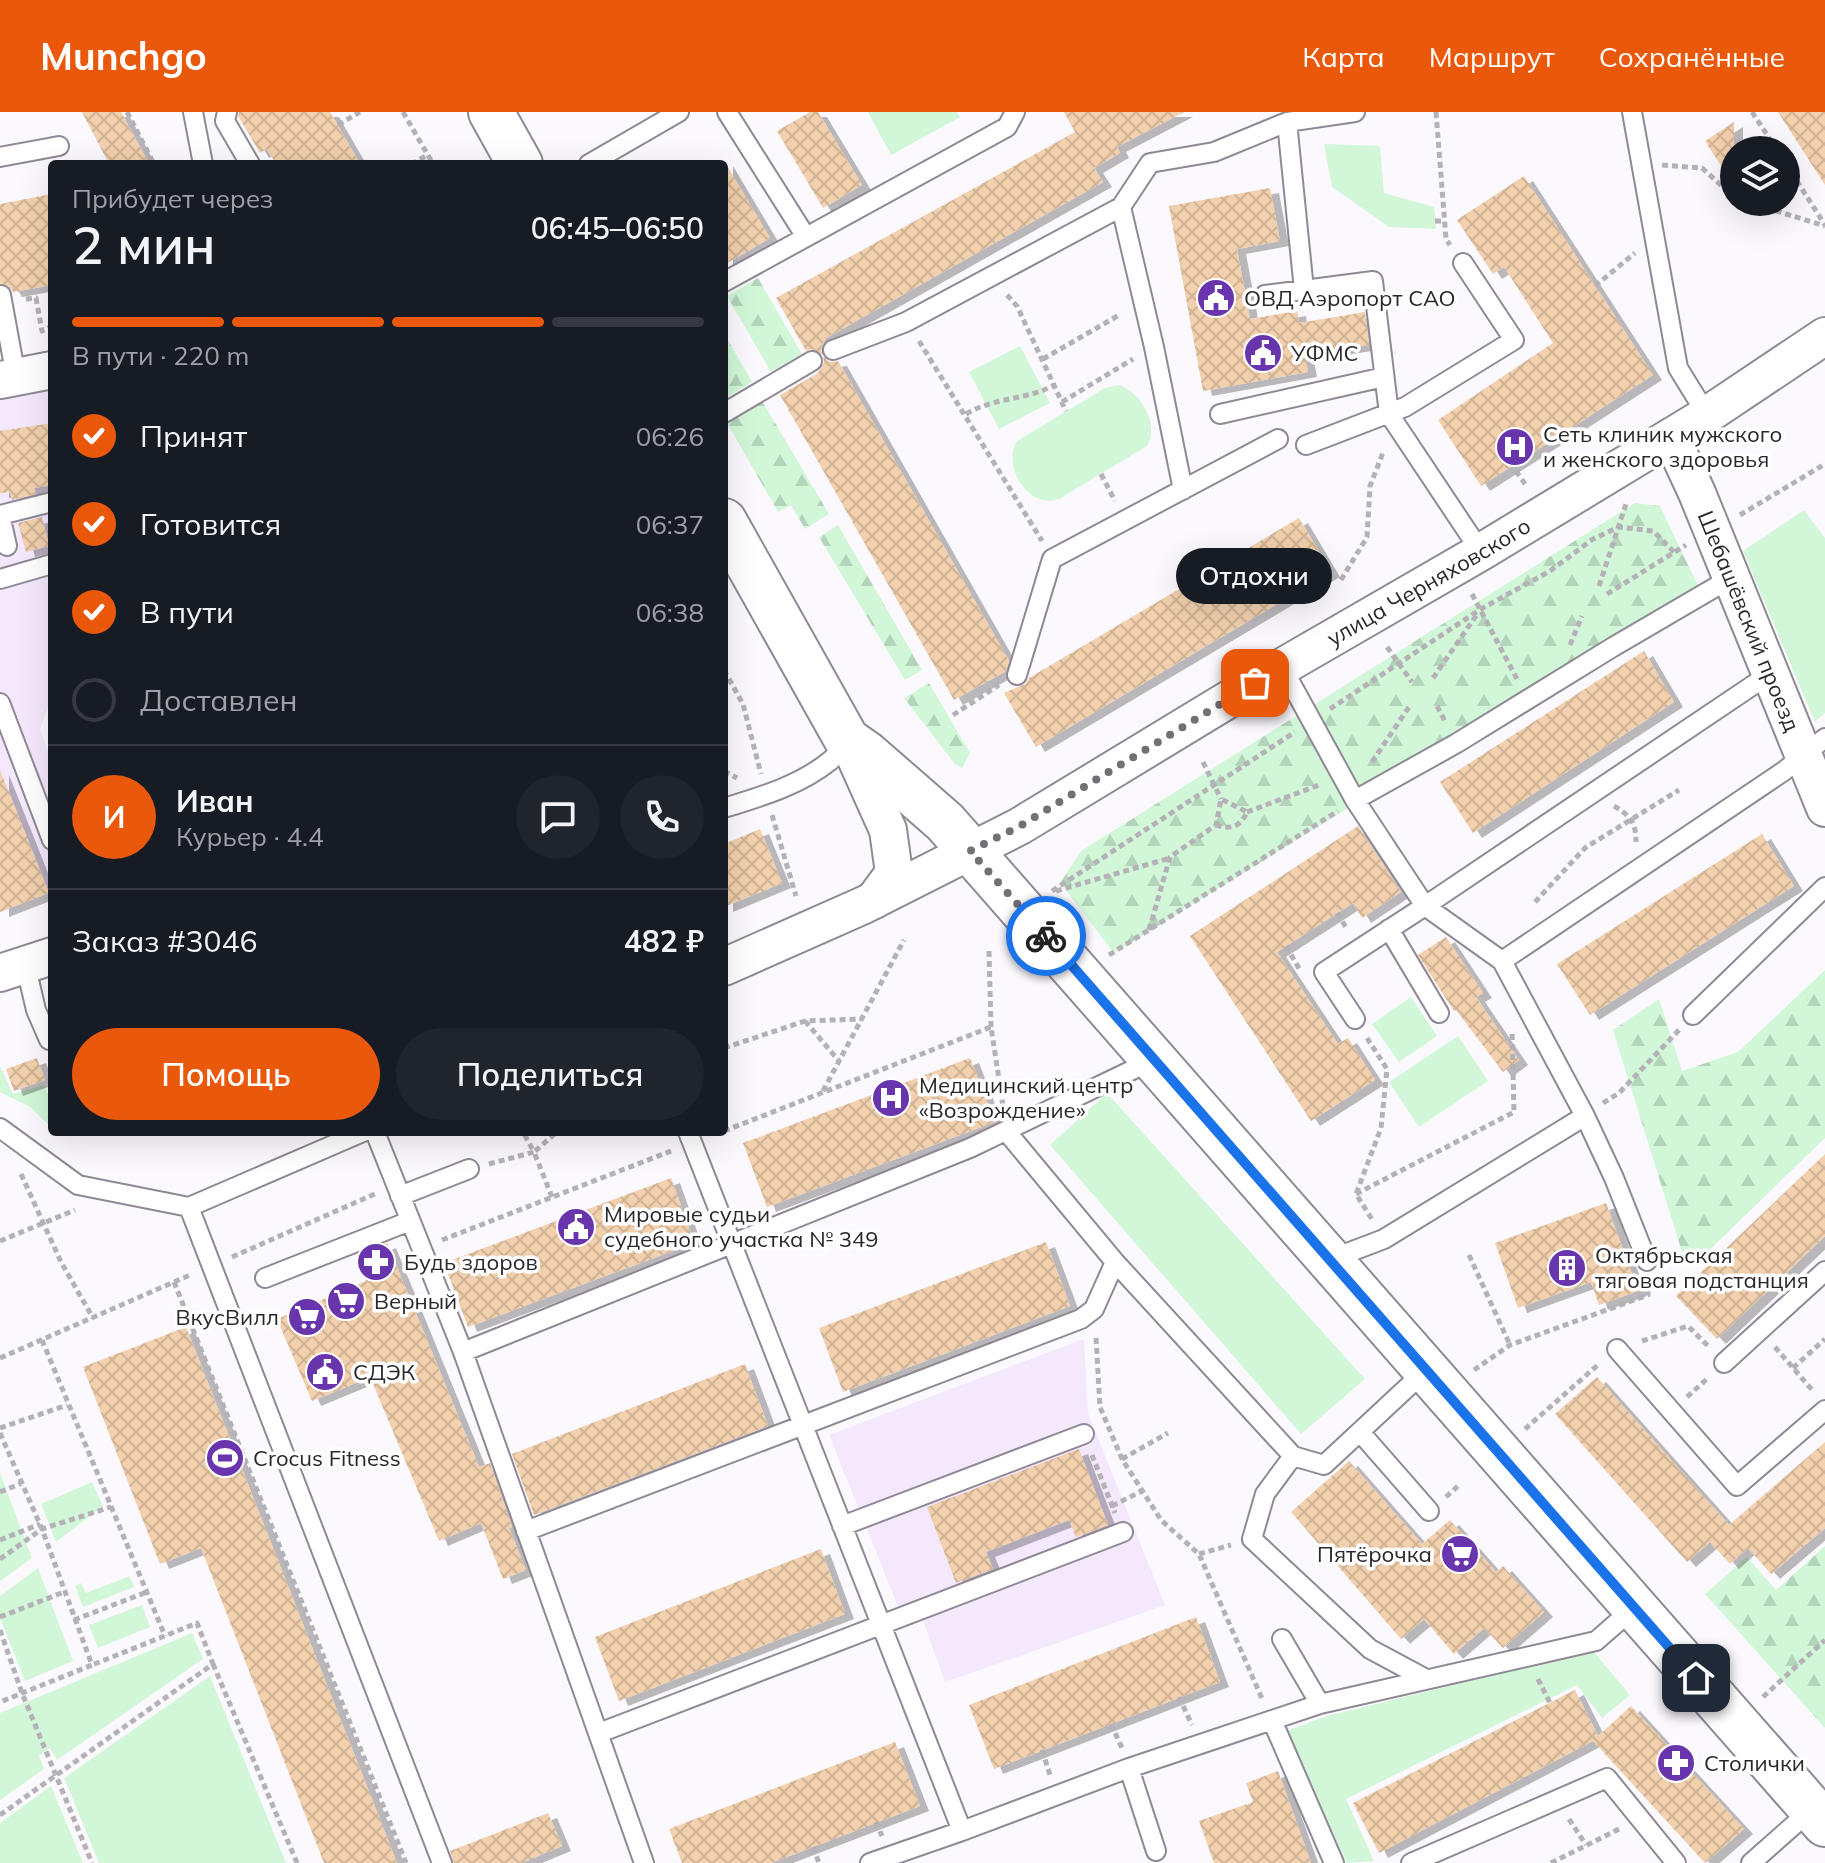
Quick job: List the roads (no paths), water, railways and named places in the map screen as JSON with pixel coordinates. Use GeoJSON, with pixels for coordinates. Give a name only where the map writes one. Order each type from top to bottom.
{"type":"FeatureCollection","features":[{"type":"Feature","properties":{"kind":"street"},"geometry":{"type":"LineString","coordinates":[[491,112],[518,160]]}},
{"type":"Feature","properties":{"kind":"street","name":"улица Черняховского"},"geometry":{"type":"LineString","coordinates":[[728,965],[874,900],[1020,826],[1671,437],[1825,336]]}},
{"type":"Feature","properties":{"kind":"street"},"geometry":{"type":"LineString","coordinates":[[8,378],[48,371]]}},
{"type":"Feature","properties":{"kind":"street","name":"Шебашёвский проезд"},"geometry":{"type":"LineString","coordinates":[[1671,437],[1771,673],[1814,748],[1825,808]]}},
{"type":"Feature","properties":{"kind":"street"},"geometry":{"type":"LineString","coordinates":[[728,528],[847,740],[888,830],[894,873],[874,900]]}},
{"type":"Feature","properties":{"kind":"street"},"geometry":{"type":"LineString","coordinates":[[847,740],[945,822],[1818,1817]]}},
{"type":"Feature","properties":{"kind":"lane"},"geometry":{"type":"LineString","coordinates":[[193,112],[202,160]]}},
{"type":"Feature","properties":{"kind":"lane"},"geometry":{"type":"LineString","coordinates":[[227,112],[225,121],[248,160]]}},
{"type":"Feature","properties":{"kind":"lane"},"geometry":{"type":"LineString","coordinates":[[596,160],[679,112]]}},
{"type":"Feature","properties":{"kind":"lane"},"geometry":{"type":"LineString","coordinates":[[727,112],[806,237]]}},
{"type":"Feature","properties":{"kind":"lane"},"geometry":{"type":"LineString","coordinates":[[728,280],[1007,127],[1015,112]]}},
{"type":"Feature","properties":{"kind":"lane"},"geometry":{"type":"LineString","coordinates":[[833,350],[906,322],[1121,207],[1150,163],[1214,152],[1287,122],[1355,112]]}},
{"type":"Feature","properties":{"kind":"lane"},"geometry":{"type":"LineString","coordinates":[[1632,112],[1678,368],[1707,415]]}},
{"type":"Feature","properties":{"kind":"lane"},"geometry":{"type":"LineString","coordinates":[[1287,122],[1304,290]]}},
{"type":"Feature","properties":{"kind":"lane"},"geometry":{"type":"LineString","coordinates":[[0,157],[59,146]]}},
{"type":"Feature","properties":{"kind":"lane"},"geometry":{"type":"LineString","coordinates":[[1121,207],[1183,490]]}},
{"type":"Feature","properties":{"kind":"lane"},"geometry":{"type":"LineString","coordinates":[[1306,445],[1389,414],[1514,340],[1463,263]]}},
{"type":"Feature","properties":{"kind":"lane"},"geometry":{"type":"LineString","coordinates":[[1265,295],[1373,281],[1389,414],[1481,552]]}},
{"type":"Feature","properties":{"kind":"lane"},"geometry":{"type":"LineString","coordinates":[[2,299],[8,378]]}},
{"type":"Feature","properties":{"kind":"lane"},"geometry":{"type":"LineString","coordinates":[[728,411],[812,361]]}},
{"type":"Feature","properties":{"kind":"lane"},"geometry":{"type":"LineString","coordinates":[[1220,414],[1384,377]]}},
{"type":"Feature","properties":{"kind":"lane"},"geometry":{"type":"LineString","coordinates":[[1017,675],[1052,559],[1278,439]]}},
{"type":"Feature","properties":{"kind":"lane"},"geometry":{"type":"LineString","coordinates":[[7,546],[0,515],[48,503]]}},
{"type":"Feature","properties":{"kind":"lane"},"geometry":{"type":"LineString","coordinates":[[0,579],[48,565]]}},
{"type":"Feature","properties":{"kind":"lane"},"geometry":{"type":"LineString","coordinates":[[1355,800],[1457,743],[1731,578]]}},
{"type":"Feature","properties":{"kind":"lane"},"geometry":{"type":"LineString","coordinates":[[1282,667],[1355,800],[1425,906],[1507,969],[1585,1116],[1647,1261]]}},
{"type":"Feature","properties":{"kind":"lane"},"geometry":{"type":"LineString","coordinates":[[1355,1019],[1324,972],[1771,673]]}},
{"type":"Feature","properties":{"kind":"lane"},"geometry":{"type":"LineString","coordinates":[[0,703],[48,829]]}},
{"type":"Feature","properties":{"kind":"lane"},"geometry":{"type":"LineString","coordinates":[[728,807],[766,795],[798,780],[831,760],[847,740]]}},
{"type":"Feature","properties":{"kind":"lane"},"geometry":{"type":"LineString","coordinates":[[1507,969],[1636,871],[1814,748]]}},
{"type":"Feature","properties":{"kind":"lane"},"geometry":{"type":"LineString","coordinates":[[1693,1015],[1825,887]]}},
{"type":"Feature","properties":{"kind":"lane"},"geometry":{"type":"LineString","coordinates":[[1389,929],[1439,1013]]}},
{"type":"Feature","properties":{"kind":"lane"},"geometry":{"type":"LineString","coordinates":[[26,964],[36,1010],[48,1038]]}},
{"type":"Feature","properties":{"kind":"lane"},"geometry":{"type":"LineString","coordinates":[[463,1352],[970,1148],[1154,1060]]}},
{"type":"Feature","properties":{"kind":"lane"},"geometry":{"type":"LineString","coordinates":[[1329,1260],[1384,1239],[1585,1116]]}},
{"type":"Feature","properties":{"kind":"lane"},"geometry":{"type":"LineString","coordinates":[[0,1128],[78,1185],[189,1207],[354,1136]]}},
{"type":"Feature","properties":{"kind":"lane"},"geometry":{"type":"LineString","coordinates":[[1006,1131],[1115,1262],[1293,1456],[1324,1465],[1426,1370]]}},
{"type":"Feature","properties":{"kind":"lane"},"geometry":{"type":"LineString","coordinates":[[377,1136],[463,1352],[644,1863]]}},
{"type":"Feature","properties":{"kind":"lane"},"geometry":{"type":"LineString","coordinates":[[690,1138],[962,1831]]}},
{"type":"Feature","properties":{"kind":"lane"},"geometry":{"type":"LineString","coordinates":[[398,1190],[469,1169]]}},
{"type":"Feature","properties":{"kind":"lane"},"geometry":{"type":"LineString","coordinates":[[189,1207],[442,1863]]}},
{"type":"Feature","properties":{"kind":"lane"},"geometry":{"type":"LineString","coordinates":[[265,1278],[410,1221]]}},
{"type":"Feature","properties":{"kind":"lane"},"geometry":{"type":"LineString","coordinates":[[526,1531],[1081,1319],[1094,1309],[1115,1262]]}},
{"type":"Feature","properties":{"kind":"lane"},"geometry":{"type":"LineString","coordinates":[[1724,1363],[1825,1271]]}},
{"type":"Feature","properties":{"kind":"lane"},"geometry":{"type":"LineString","coordinates":[[1617,1349],[1737,1486],[1821,1403]]}},
{"type":"Feature","properties":{"kind":"lane"},"geometry":{"type":"LineString","coordinates":[[1360,1432],[1429,1511]]}},
{"type":"Feature","properties":{"kind":"lane"},"geometry":{"type":"LineString","coordinates":[[842,1526],[1084,1434]]}},
{"type":"Feature","properties":{"kind":"lane"},"geometry":{"type":"LineString","coordinates":[[1293,1456],[1265,1494],[1252,1539],[1370,1649],[1426,1679]]}},
{"type":"Feature","properties":{"kind":"lane"},"geometry":{"type":"LineString","coordinates":[[599,1733],[1123,1532]]}},
{"type":"Feature","properties":{"kind":"lane"},"geometry":{"type":"LineString","coordinates":[[870,1863],[1129,1768],[1320,1704],[1596,1641],[1635,1607]]}},
{"type":"Feature","properties":{"kind":"lane"},"geometry":{"type":"LineString","coordinates":[[1282,1639],[1320,1704]]}},
{"type":"Feature","properties":{"kind":"lane"},"geometry":{"type":"LineString","coordinates":[[1272,1720],[1334,1863]]}},
{"type":"Feature","properties":{"kind":"lane"},"geometry":{"type":"LineString","coordinates":[[1129,1768],[1156,1851]]}},
{"type":"Feature","properties":{"kind":"lane"},"geometry":{"type":"LineString","coordinates":[[1420,1861],[1607,1778],[1676,1863]]}},
{"type":"Feature","properties":{"kind":"lane"},"geometry":{"type":"LineString","coordinates":[[1751,1863],[1818,1817]]}},
{"type":"Feature","properties":{"kind":"place","name":"ОВД Аэропорт САО"},"geometry":{"type":"Point","coordinates":[1216,298]}},
{"type":"Feature","properties":{"kind":"place","name":"УФМС"},"geometry":{"type":"Point","coordinates":[1263,353]}},
{"type":"Feature","properties":{"kind":"place","name":"Сеть клиник мужского и женского здоровья"},"geometry":{"type":"Point","coordinates":[1515,447]}},
{"type":"Feature","properties":{"kind":"place","name":"Отдохни"},"geometry":{"type":"Point","coordinates":[1255,683]}},
{"type":"Feature","properties":{"kind":"place","name":"Медицинский центр «Возрождение»"},"geometry":{"type":"Point","coordinates":[891,1098]}},
{"type":"Feature","properties":{"kind":"place","name":"Мировые судьи судебного участка № 349"},"geometry":{"type":"Point","coordinates":[576,1227]}},
{"type":"Feature","properties":{"kind":"place","name":"Будь здоров"},"geometry":{"type":"Point","coordinates":[376,1262]}},
{"type":"Feature","properties":{"kind":"place","name":"Октябрьская тяговая подстанция"},"geometry":{"type":"Point","coordinates":[1567,1268]}},
{"type":"Feature","properties":{"kind":"place","name":"Верный"},"geometry":{"type":"Point","coordinates":[346,1301]}},
{"type":"Feature","properties":{"kind":"place","name":"ВкусВилл"},"geometry":{"type":"Point","coordinates":[307,1317]}},
{"type":"Feature","properties":{"kind":"place","name":"СДЭК"},"geometry":{"type":"Point","coordinates":[325,1372]}},
{"type":"Feature","properties":{"kind":"place","name":"Crocus Fitness"},"geometry":{"type":"Point","coordinates":[225,1458]}},
{"type":"Feature","properties":{"kind":"place","name":"Пятёрочка"},"geometry":{"type":"Point","coordinates":[1460,1554]}},
{"type":"Feature","properties":{"kind":"place","name":"Столички"},"geometry":{"type":"Point","coordinates":[1676,1763]}}]}
